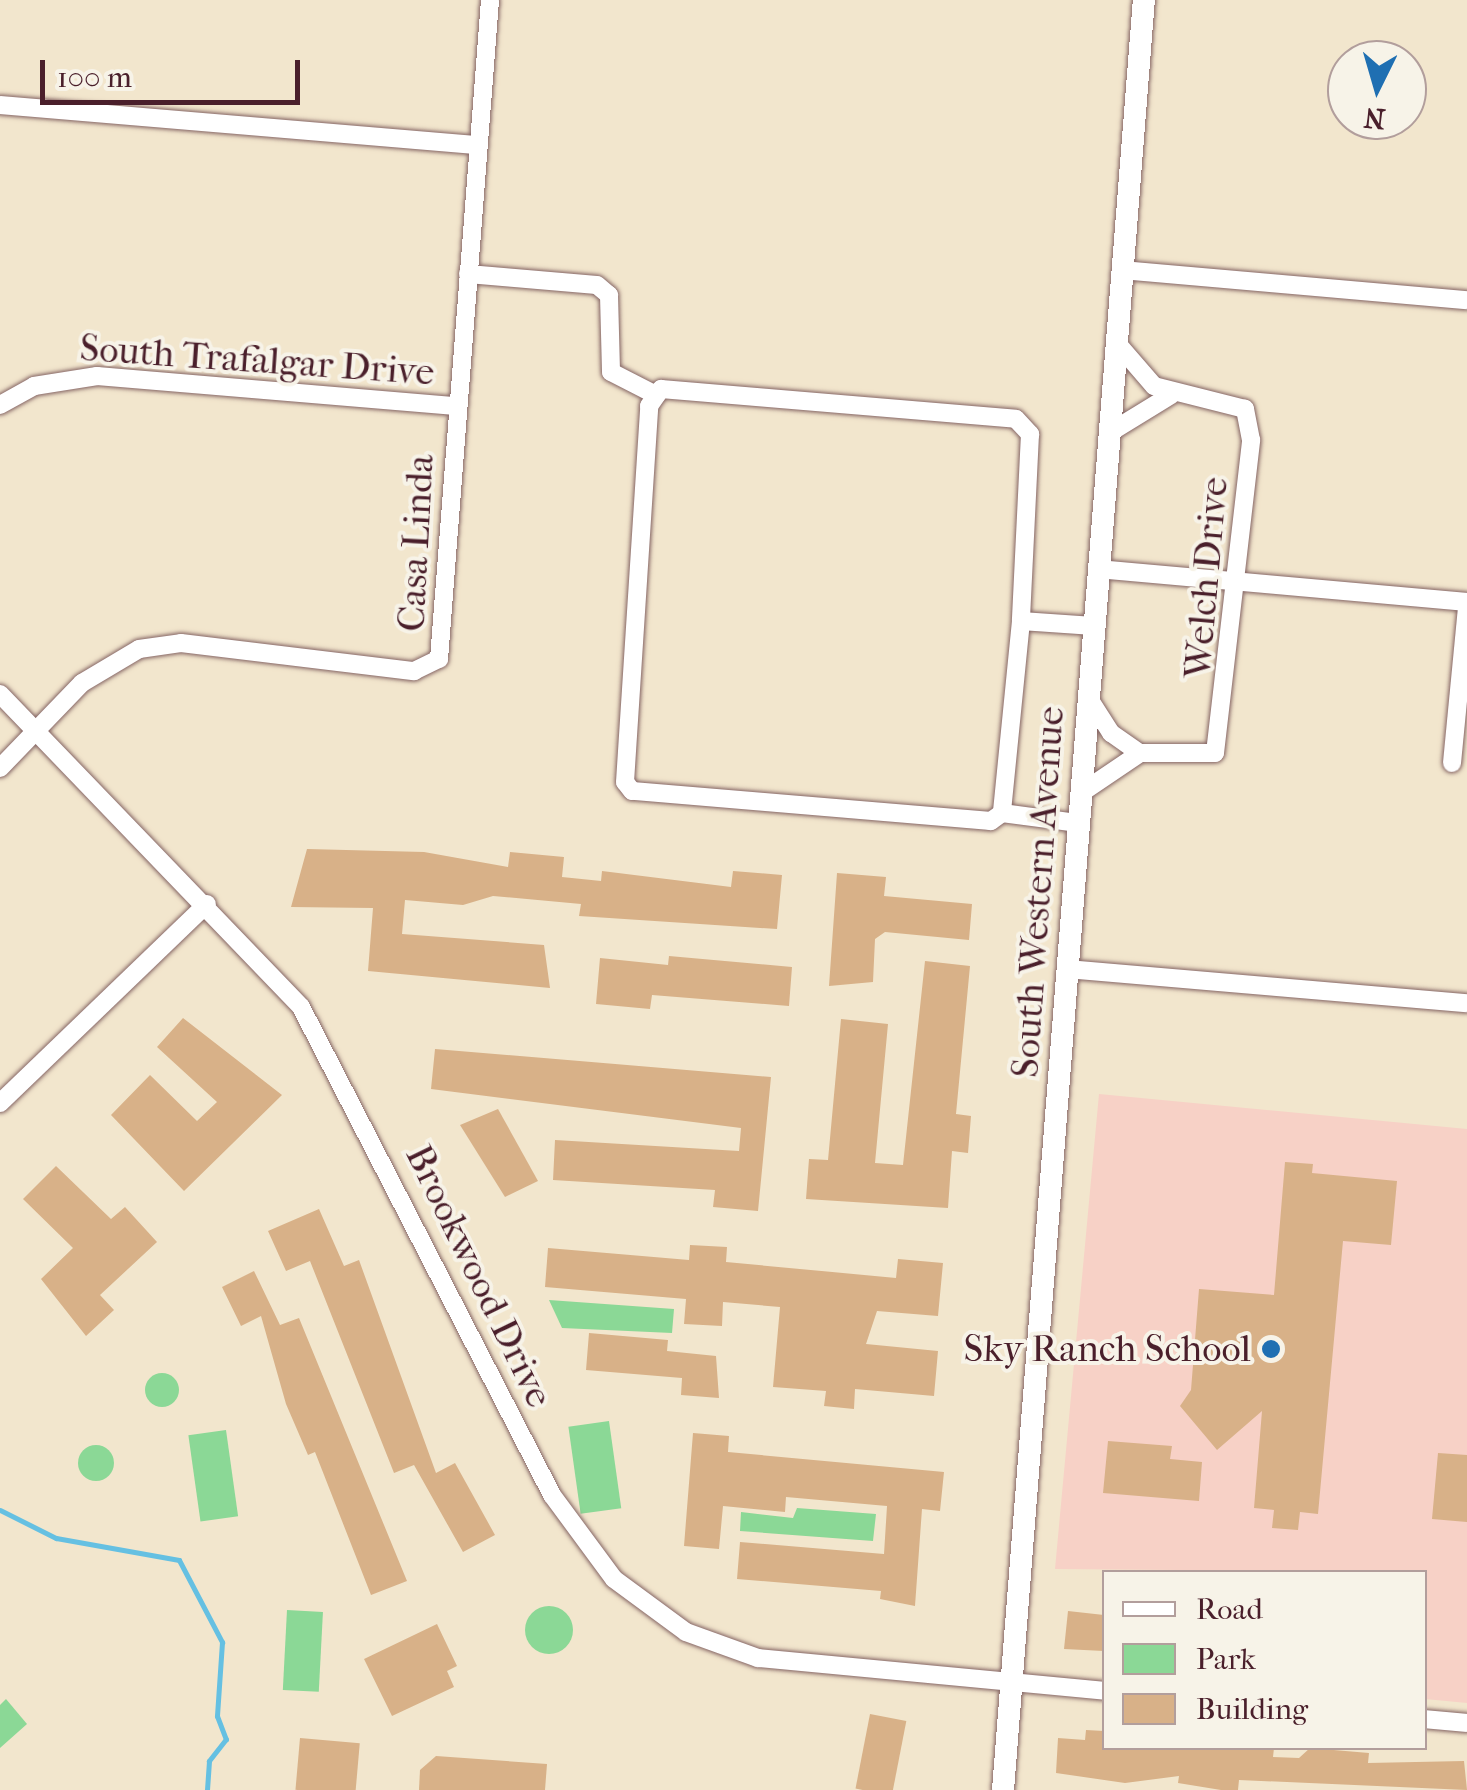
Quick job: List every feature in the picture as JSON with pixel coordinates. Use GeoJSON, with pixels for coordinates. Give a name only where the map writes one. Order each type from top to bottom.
{"type":"FeatureCollection","features":[{"type":"Feature","properties":{"kind":"main road","name":"South Western Avenue"},"geometry":{"type":"LineString","coordinates":[[1002,1790],[1144,0]]}},
{"type":"Feature","properties":{"kind":"street","name":"Casa Linda"},"geometry":{"type":"LineString","coordinates":[[0,768],[99,670],[158,644],[432,665],[445,642],[456,406],[490,0]]}},
{"type":"Feature","properties":{"kind":"street"},"geometry":{"type":"LineString","coordinates":[[0,105],[478,144]]}},
{"type":"Feature","properties":{"kind":"street"},"geometry":{"type":"LineString","coordinates":[[1122,270],[1467,300]]}},
{"type":"Feature","properties":{"kind":"street"},"geometry":{"type":"LineString","coordinates":[[468,274],[597,285],[608,296],[611,372],[656,395],[692,388],[1016,419],[1033,454],[1022,621],[1002,813],[991,822],[632,791],[625,782],[656,395]]}},
{"type":"Feature","properties":{"kind":"street","name":"Welch Drive"},"geometry":{"type":"LineString","coordinates":[[1116,342],[1139,374],[1171,395],[1245,409],[1238,582],[1215,752],[1140,753]]}},
{"type":"Feature","properties":{"kind":"street","name":"South Trafalgar Drive"},"geometry":{"type":"LineString","coordinates":[[0,405],[34,386],[97,376],[456,406]]}},
{"type":"Feature","properties":{"kind":"street"},"geometry":{"type":"LineString","coordinates":[[1109,433],[1171,395]]}},
{"type":"Feature","properties":{"kind":"street"},"geometry":{"type":"LineString","coordinates":[[1098,568],[1467,605],[1452,763]]}},
{"type":"Feature","properties":{"kind":"street"},"geometry":{"type":"LineString","coordinates":[[1022,621],[1094,626]]}},
{"type":"Feature","properties":{"kind":"street","name":"Brookwood Drive"},"geometry":{"type":"LineString","coordinates":[[0,694],[208,904],[326,1044],[552,1495],[614,1580],[686,1632],[758,1658],[1102,1691]]}},
{"type":"Feature","properties":{"kind":"street"},"geometry":{"type":"LineString","coordinates":[[1081,794],[1140,753],[1111,733],[1088,696]]}},
{"type":"Feature","properties":{"kind":"street"},"geometry":{"type":"LineString","coordinates":[[1002,813],[1078,823]]}},
{"type":"Feature","properties":{"kind":"street"},"geometry":{"type":"LineString","coordinates":[[0,1103],[208,904]]}},
{"type":"Feature","properties":{"kind":"street"},"geometry":{"type":"LineString","coordinates":[[1067,969],[1467,1003]]}},
{"type":"Feature","properties":{"kind":"street"},"geometry":{"type":"LineString","coordinates":[[1427,1719],[1467,1723]]}},
{"type":"Feature","properties":{"kind":"shaded area","name":"Sky Ranch School"},"geometry":{"type":"Polygon","coordinates":[[[1099,1094],[1467,1129],[1467,1703],[1427,1699],[1427,1570],[1055,1569],[1099,1094]]]}},
{"type":"Feature","properties":{"kind":"green space"},"geometry":{"type":"Polygon","coordinates":[[[549,1300],[674,1309],[672,1333],[562,1328],[549,1300]]]}},
{"type":"Feature","properties":{"kind":"green space"},"geometry":{"type":"Polygon","coordinates":[[[162,1373],[174,1378],[179,1390],[174,1402],[162,1407],[150,1402],[145,1390],[150,1378],[162,1373]]]}},
{"type":"Feature","properties":{"kind":"green space"},"geometry":{"type":"Polygon","coordinates":[[[609,1421],[621,1508],[581,1514],[568,1427],[609,1421]]]}},
{"type":"Feature","properties":{"kind":"green space"},"geometry":{"type":"Polygon","coordinates":[[[226,1430],[238,1516],[200,1521],[188,1435],[226,1430]]]}},
{"type":"Feature","properties":{"kind":"green space"},"geometry":{"type":"Polygon","coordinates":[[[96,1445],[109,1450],[114,1463],[109,1476],[96,1481],[83,1476],[78,1463],[83,1450],[96,1445]]]}},
{"type":"Feature","properties":{"kind":"green space"},"geometry":{"type":"Polygon","coordinates":[[[797,1508],[876,1514],[873,1541],[740,1531],[741,1512],[793,1518],[797,1508]]]}},
{"type":"Feature","properties":{"kind":"green space"},"geometry":{"type":"Polygon","coordinates":[[[549,1606],[566,1613],[573,1630],[566,1647],[549,1654],[532,1647],[525,1630],[532,1613],[549,1606]]]}},
{"type":"Feature","properties":{"kind":"green space"},"geometry":{"type":"Polygon","coordinates":[[[287,1610],[323,1612],[319,1692],[283,1690],[287,1610]]]}},
{"type":"Feature","properties":{"kind":"green space"},"geometry":{"type":"Polygon","coordinates":[[[6,1699],[27,1724],[0,1748],[0,1705],[6,1699]]]}},
{"type":"Feature","properties":{"kind":"building"},"geometry":{"type":"Polygon","coordinates":[[[307,849],[424,852],[508,867],[510,852],[564,857],[562,877],[601,881],[602,871],[731,887],[733,871],[782,875],[777,929],[579,916],[581,904],[493,896],[463,905],[405,900],[402,934],[544,945],[550,988],[368,971],[373,908],[291,907],[307,849]]]}},
{"type":"Feature","properties":{"kind":"building"},"geometry":{"type":"Polygon","coordinates":[[[837,873],[886,877],[884,896],[972,904],[969,940],[885,932],[875,939],[873,982],[829,986],[837,873]]]}},
{"type":"Feature","properties":{"kind":"building"},"geometry":{"type":"Polygon","coordinates":[[[669,956],[792,967],[789,1006],[652,995],[650,1009],[596,1004],[600,958],[668,965],[669,956]]]}},
{"type":"Feature","properties":{"kind":"building"},"geometry":{"type":"Polygon","coordinates":[[[925,961],[970,966],[956,1114],[971,1116],[968,1153],[952,1151],[948,1208],[806,1199],[809,1159],[828,1160],[841,1019],[888,1024],[875,1163],[903,1165],[925,961]]]}},
{"type":"Feature","properties":{"kind":"building"},"geometry":{"type":"Polygon","coordinates":[[[183,1018],[282,1095],[184,1191],[111,1115],[150,1075],[197,1121],[217,1102],[157,1047],[183,1018]]]}},
{"type":"Feature","properties":{"kind":"building"},"geometry":{"type":"Polygon","coordinates":[[[435,1049],[771,1077],[758,1211],[713,1207],[715,1190],[553,1180],[555,1140],[739,1151],[741,1128],[431,1089],[435,1049]]]}},
{"type":"Feature","properties":{"kind":"building"},"geometry":{"type":"Polygon","coordinates":[[[498,1109],[538,1181],[505,1197],[460,1125],[498,1109]]]}},
{"type":"Feature","properties":{"kind":"building"},"geometry":{"type":"Polygon","coordinates":[[[1285,1162],[1313,1164],[1312,1173],[1397,1181],[1391,1245],[1343,1241],[1318,1514],[1300,1512],[1298,1530],[1272,1528],[1274,1510],[1254,1508],[1262,1411],[1217,1450],[1180,1406],[1191,1390],[1199,1289],[1274,1295],[1285,1162]]]}},
{"type":"Feature","properties":{"kind":"building"},"geometry":{"type":"Polygon","coordinates":[[[56,1166],[111,1219],[125,1207],[157,1242],[100,1295],[114,1310],[86,1336],[41,1279],[73,1248],[23,1199],[56,1166]]]}},
{"type":"Feature","properties":{"kind":"building"},"geometry":{"type":"Polygon","coordinates":[[[319,1209],[344,1266],[359,1260],[436,1473],[455,1463],[495,1535],[463,1552],[414,1465],[394,1473],[310,1261],[286,1271],[268,1231],[319,1209]]]}},
{"type":"Feature","properties":{"kind":"building"},"geometry":{"type":"Polygon","coordinates":[[[690,1245],[727,1247],[726,1262],[896,1278],[898,1259],[943,1263],[938,1316],[877,1311],[866,1344],[938,1351],[934,1396],[855,1389],[854,1409],[824,1406],[826,1391],[773,1387],[780,1307],[723,1302],[722,1326],[684,1324],[686,1299],[545,1287],[548,1248],[689,1260],[690,1245]]]}},
{"type":"Feature","properties":{"kind":"building"},"geometry":{"type":"Polygon","coordinates":[[[254,1271],[280,1325],[299,1318],[407,1581],[371,1595],[315,1452],[308,1455],[286,1404],[261,1316],[241,1326],[222,1287],[254,1271]]]}},
{"type":"Feature","properties":{"kind":"building"},"geometry":{"type":"Polygon","coordinates":[[[589,1333],[668,1340],[667,1351],[716,1356],[719,1398],[681,1395],[682,1378],[586,1370],[589,1333]]]}},
{"type":"Feature","properties":{"kind":"building"},"geometry":{"type":"Polygon","coordinates":[[[693,1433],[729,1436],[728,1452],[944,1472],[940,1511],[922,1509],[915,1606],[880,1599],[881,1591],[737,1579],[740,1542],[884,1554],[887,1506],[786,1497],[785,1512],[723,1506],[719,1549],[684,1546],[693,1433]]]}},
{"type":"Feature","properties":{"kind":"building"},"geometry":{"type":"Polygon","coordinates":[[[1108,1441],[1172,1446],[1170,1459],[1202,1462],[1199,1501],[1103,1493],[1108,1441]]]}},
{"type":"Feature","properties":{"kind":"building"},"geometry":{"type":"Polygon","coordinates":[[[1438,1453],[1467,1455],[1467,1522],[1432,1519],[1438,1453]]]}},
{"type":"Feature","properties":{"kind":"building"},"geometry":{"type":"Polygon","coordinates":[[[1068,1611],[1102,1615],[1102,1651],[1064,1649],[1068,1611]]]}},
{"type":"Feature","properties":{"kind":"building"},"geometry":{"type":"Polygon","coordinates":[[[437,1624],[457,1666],[447,1671],[454,1687],[392,1716],[364,1659],[437,1624]]]}},
{"type":"Feature","properties":{"kind":"building"},"geometry":{"type":"Polygon","coordinates":[[[870,1714],[906,1721],[893,1790],[855,1789],[870,1714]]]}},
{"type":"Feature","properties":{"kind":"building"},"geometry":{"type":"Polygon","coordinates":[[[1086,1730],[1102,1731],[1102,1750],[1274,1750],[1273,1757],[1299,1758],[1308,1750],[1334,1750],[1369,1753],[1368,1763],[1464,1761],[1467,1790],[1239,1780],[1238,1790],[1221,1790],[1178,1783],[1179,1776],[1125,1783],[1056,1773],[1058,1738],[1085,1740],[1086,1730]]]}},
{"type":"Feature","properties":{"kind":"building"},"geometry":{"type":"Polygon","coordinates":[[[300,1738],[360,1743],[356,1790],[295,1790],[300,1738]]]}},
{"type":"Feature","properties":{"kind":"building"},"geometry":{"type":"Polygon","coordinates":[[[436,1756],[547,1764],[545,1790],[419,1790],[420,1770],[436,1756]]]}},
{"type":"Feature","properties":{"kind":"waterway"},"geometry":{"type":"LineString","coordinates":[[0,1510],[56,1538],[179,1560],[222,1642],[217,1716],[226,1739],[209,1761],[207,1790]]}},
{"type":"Feature","properties":{"kind":"place","name":"Sky Ranch School"},"geometry":{"type":"Point","coordinates":[1271,1349]}}]}
